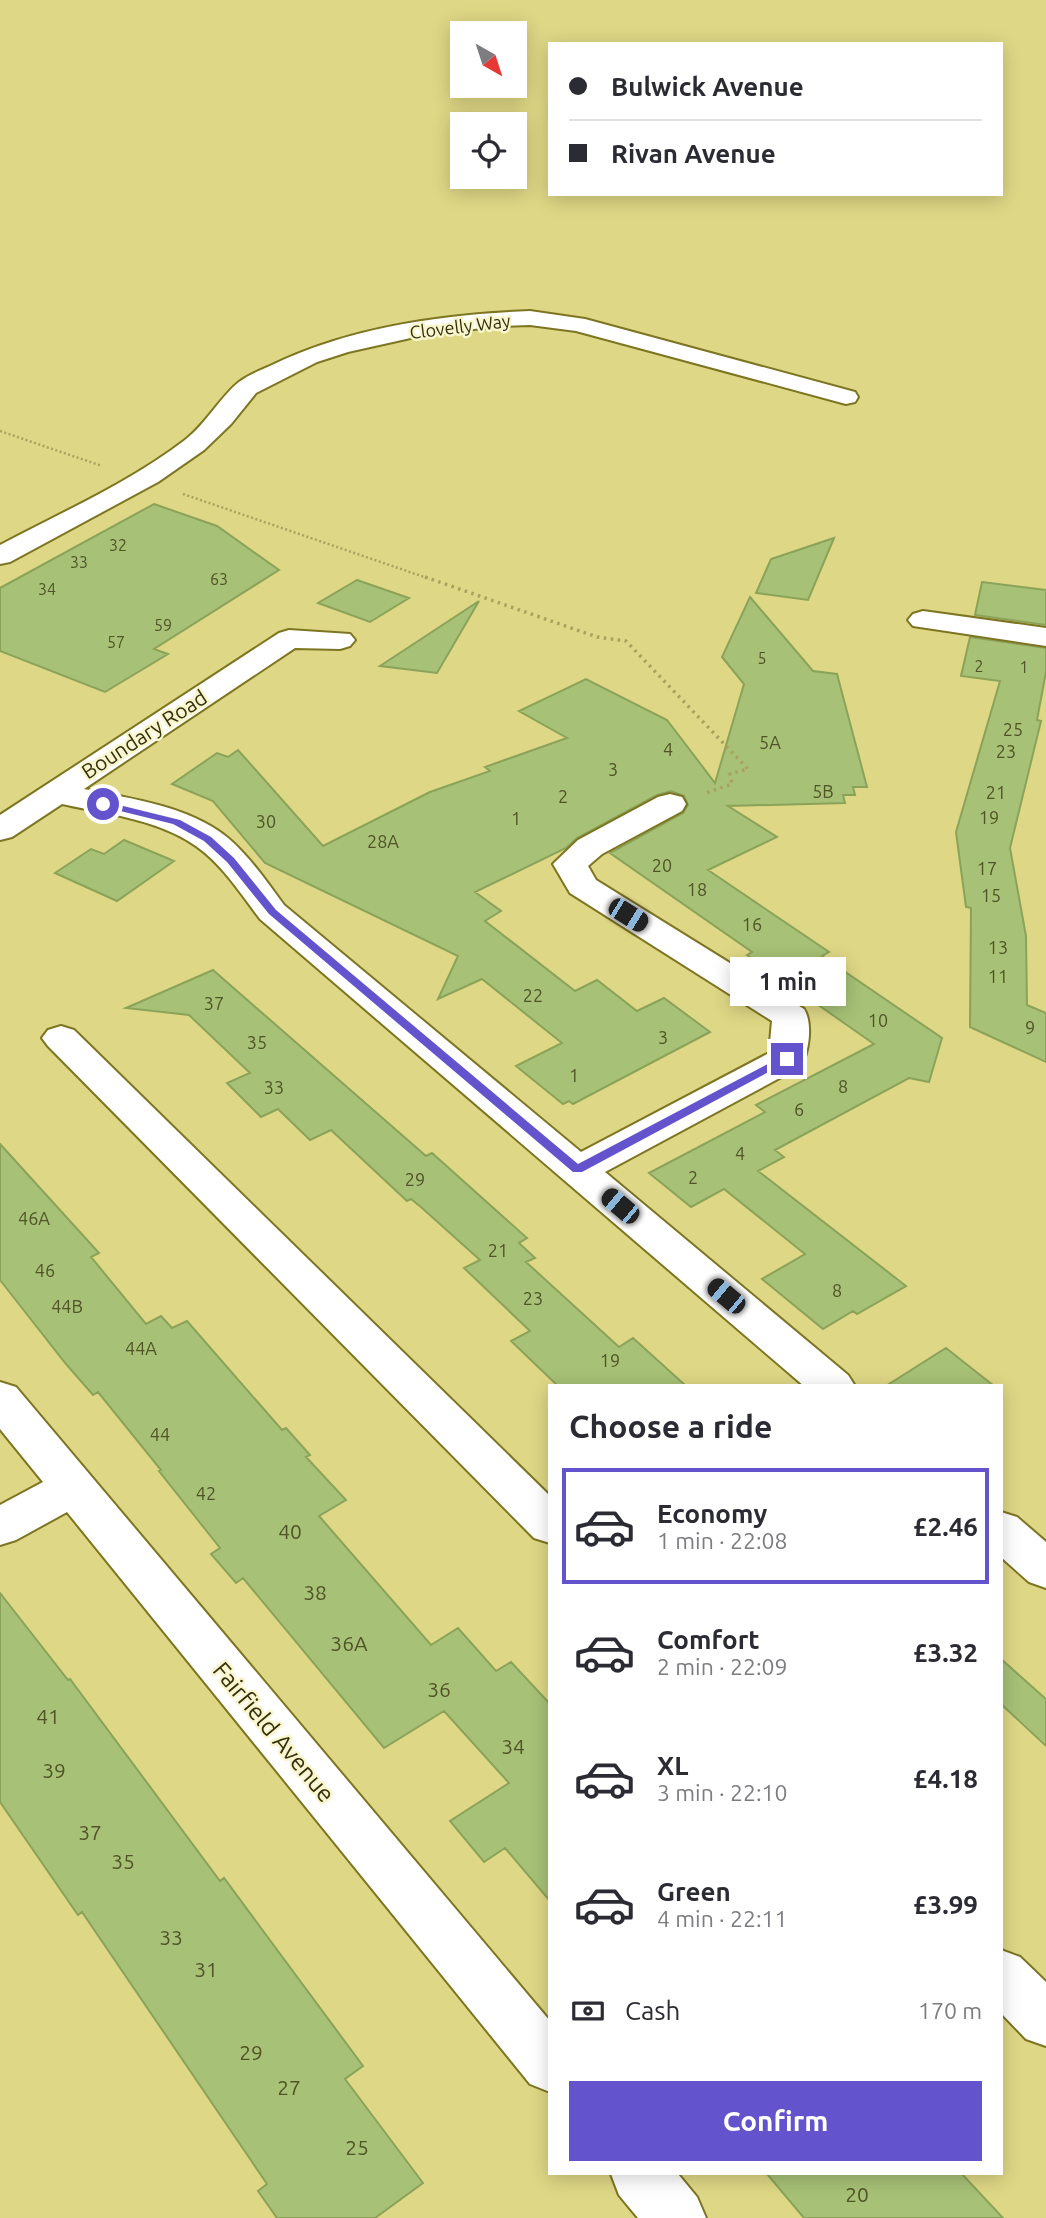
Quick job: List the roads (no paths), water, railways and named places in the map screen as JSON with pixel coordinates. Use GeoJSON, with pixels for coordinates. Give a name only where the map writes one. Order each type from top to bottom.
{"type":"FeatureCollection","features":[{"type":"Feature","properties":{"kind":"street","name":"Clovelly Way"},"geometry":{"type":"LineString","coordinates":[[0,556],[113,496],[195,445],[222,419],[247,388],[277,372],[308,357],[342,346],[459,323],[530,318],[577,324],[846,397]]}},
{"type":"Feature","properties":{"kind":"street"},"geometry":{"type":"LineString","coordinates":[[923,620],[1046,637]]}},
{"type":"Feature","properties":{"kind":"street","name":"Boundary Road"},"geometry":{"type":"LineString","coordinates":[[0,830],[281,627],[340,640]]}},
{"type":"Feature","properties":{"kind":"street"},"geometry":{"type":"LineString","coordinates":[[54,792],[176,822],[208,839],[231,860],[272,912],[831,1384]]}},
{"type":"Feature","properties":{"kind":"street"},"geometry":{"type":"LineString","coordinates":[[578,1170],[787,1059],[790,1017],[582,886],[570,864],[590,846],[670,804]]}},
{"type":"Feature","properties":{"kind":"street"},"geometry":{"type":"LineString","coordinates":[[61,1038],[548,1523]]}},
{"type":"Feature","properties":{"kind":"street","name":"Fairfield Avenue"},"geometry":{"type":"LineString","coordinates":[[0,1398],[548,2063]]}},
{"type":"Feature","properties":{"kind":"street"},"geometry":{"type":"LineString","coordinates":[[0,1527],[72,1488]]}},
{"type":"Feature","properties":{"kind":"street"},"geometry":{"type":"LineString","coordinates":[[1003,1532],[1046,1569]]}},
{"type":"Feature","properties":{"kind":"street"},"geometry":{"type":"LineString","coordinates":[[1003,1977],[1046,2020]]}},
{"type":"Feature","properties":{"kind":"street"},"geometry":{"type":"LineString","coordinates":[[640,2175],[676,2218]]}}]}
